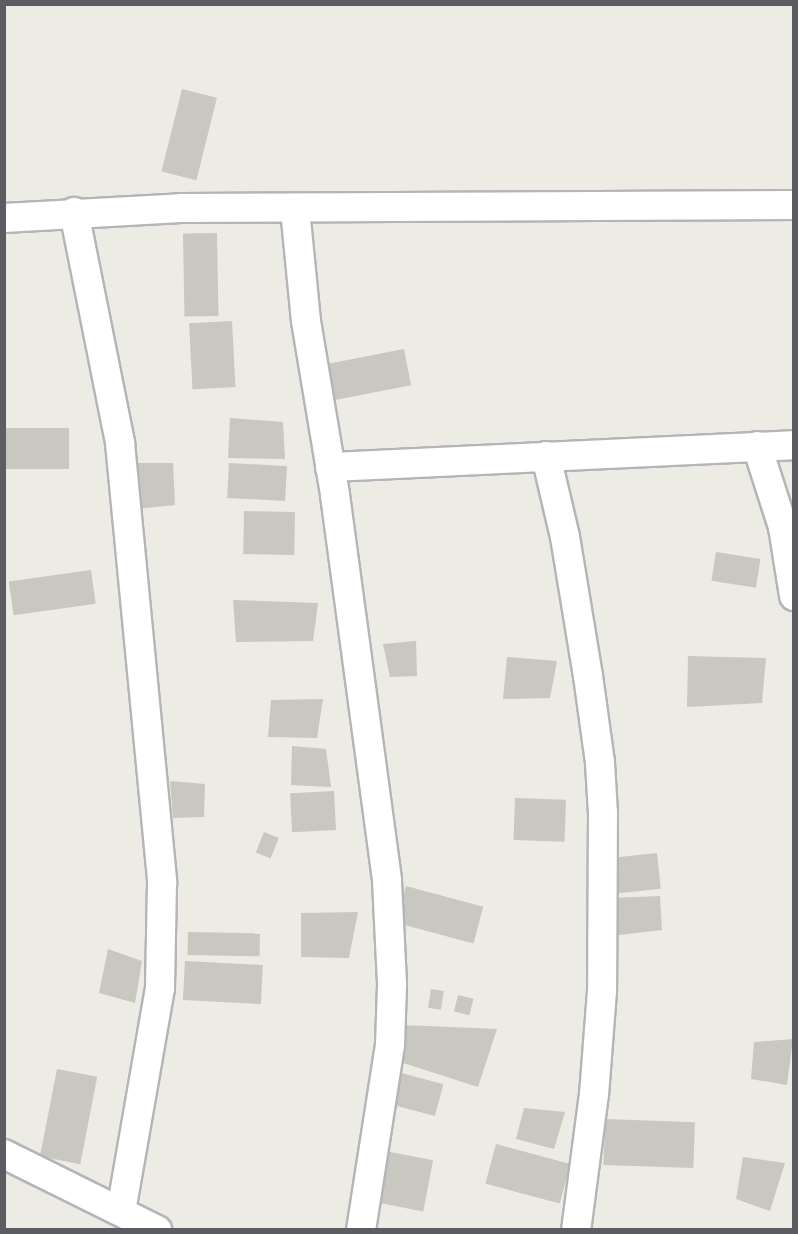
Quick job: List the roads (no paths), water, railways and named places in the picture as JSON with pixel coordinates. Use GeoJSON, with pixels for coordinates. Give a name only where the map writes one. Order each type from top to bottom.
{"type":"FeatureCollection","features":[{"type":"Feature","properties":{"kind":"street"},"geometry":{"type":"LineString","coordinates":[[4,218],[74,212],[794,205]]}},
{"type":"Feature","properties":{"kind":"street"},"geometry":{"type":"LineString","coordinates":[[296,209],[306,321],[330,467],[387,881],[392,986],[390,1046],[361,1230]]}},
{"type":"Feature","properties":{"kind":"street"},"geometry":{"type":"LineString","coordinates":[[74,212],[120,443],[162,883],[160,988],[121,1211]]}},
{"type":"Feature","properties":{"kind":"street"},"geometry":{"type":"LineString","coordinates":[[330,467],[794,445]]}},
{"type":"Feature","properties":{"kind":"street"},"geometry":{"type":"LineString","coordinates":[[757,446],[783,527],[794,596]]}},
{"type":"Feature","properties":{"kind":"street"},"geometry":{"type":"LineString","coordinates":[[546,456],[565,537],[586,664],[600,763],[603,813],[601,1002],[594,1094],[576,1230]]}},
{"type":"Feature","properties":{"kind":"street"},"geometry":{"type":"LineString","coordinates":[[4,1154],[157,1230]]}}]}
